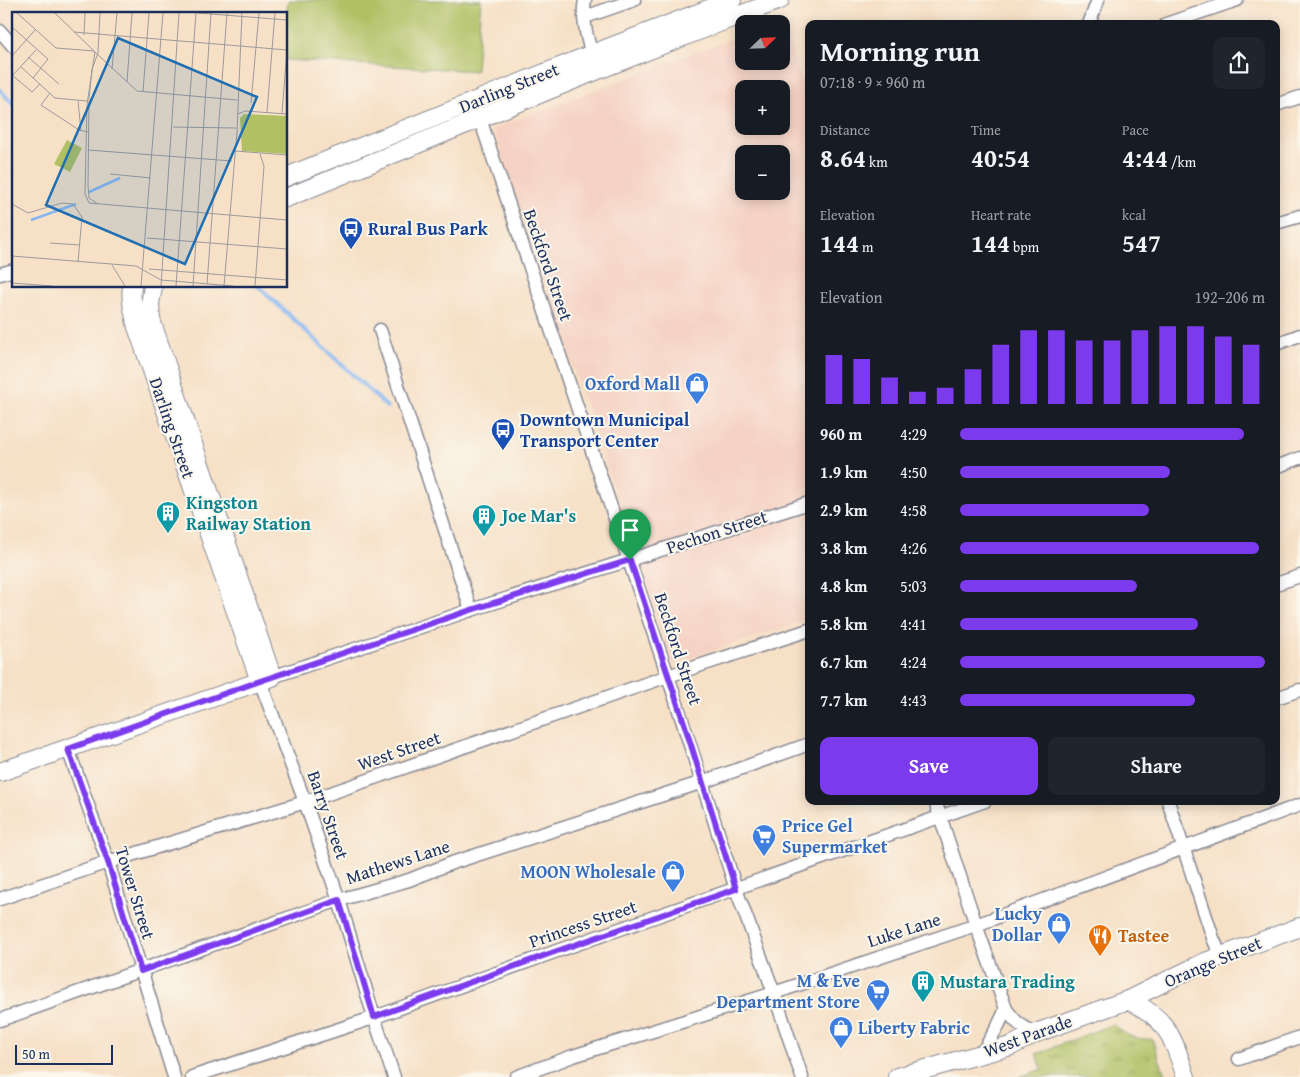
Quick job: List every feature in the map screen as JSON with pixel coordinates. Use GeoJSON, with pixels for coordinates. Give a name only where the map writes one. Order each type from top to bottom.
{"type":"FeatureCollection","features":[{"type":"Feature","properties":{"kind":"street"},"geometry":{"type":"LineString","coordinates":[[585,0],[583,6],[586,32],[595,62]]}},
{"type":"Feature","properties":{"kind":"street"},"geometry":{"type":"LineString","coordinates":[[585,17],[634,0]]}},
{"type":"Feature","properties":{"kind":"street","name":"Darling Street"},"geometry":{"type":"LineString","coordinates":[[288,197],[480,119],[595,62],[732,0]]}},
{"type":"Feature","properties":{"kind":"street","name":"Darling Street"},"geometry":{"type":"LineString","coordinates":[[288,176],[473,102],[716,24],[780,0]]}},
{"type":"Feature","properties":{"kind":"street"},"geometry":{"type":"LineString","coordinates":[[1090,20],[1098,0]]}},
{"type":"Feature","properties":{"kind":"street"},"geometry":{"type":"LineString","coordinates":[[1178,20],[1237,0]]}},
{"type":"Feature","properties":{"kind":"street"},"geometry":{"type":"LineString","coordinates":[[0,31],[12,45]]}},
{"type":"Feature","properties":{"kind":"street"},"geometry":{"type":"LineString","coordinates":[[1280,104],[1300,97]]}},
{"type":"Feature","properties":{"kind":"street","name":"Beckford Street"},"geometry":{"type":"LineString","coordinates":[[473,102],[630,560],[736,889],[802,1077]]}},
{"type":"Feature","properties":{"kind":"street"},"geometry":{"type":"LineString","coordinates":[[1280,222],[1300,216]]}},
{"type":"Feature","properties":{"kind":"street","name":"Darling Street"},"geometry":{"type":"LineString","coordinates":[[132,288],[137,327],[237,594]]}},
{"type":"Feature","properties":{"kind":"street","name":"Darling Street"},"geometry":{"type":"LineString","coordinates":[[153,288],[150,320],[266,679]]}},
{"type":"Feature","properties":{"kind":"street"},"geometry":{"type":"LineString","coordinates":[[380,330],[471,610]]}},
{"type":"Feature","properties":{"kind":"street"},"geometry":{"type":"LineString","coordinates":[[1280,342],[1300,335]]}},
{"type":"Feature","properties":{"kind":"street"},"geometry":{"type":"LineString","coordinates":[[1280,466],[1300,458]]}},
{"type":"Feature","properties":{"kind":"street","name":"Pechon Street"},"geometry":{"type":"LineString","coordinates":[[0,772],[471,610],[805,504]]}},
{"type":"Feature","properties":{"kind":"street"},"geometry":{"type":"LineString","coordinates":[[1280,583],[1300,576]]}},
{"type":"Feature","properties":{"kind":"street","name":"West Street"},"geometry":{"type":"LineString","coordinates":[[0,899],[108,862],[305,802],[668,676],[805,631]]}},
{"type":"Feature","properties":{"kind":"street","name":"Barry Street"},"geometry":{"type":"LineString","coordinates":[[266,679],[305,802],[339,900],[394,1077]]}},
{"type":"Feature","properties":{"kind":"street"},"geometry":{"type":"LineString","coordinates":[[1280,697],[1300,690]]}},
{"type":"Feature","properties":{"kind":"street","name":"Mathews Lane"},"geometry":{"type":"LineString","coordinates":[[0,1020],[339,900],[409,880],[461,860],[703,782],[805,745]]}},
{"type":"Feature","properties":{"kind":"street","name":"Tower Street"},"geometry":{"type":"LineString","coordinates":[[68,749],[108,862],[174,1077]]}},
{"type":"Feature","properties":{"kind":"street"},"geometry":{"type":"LineString","coordinates":[[936,805],[1006,1009],[1015,1021],[1024,1028],[1036,1033]]}},
{"type":"Feature","properties":{"kind":"street","name":"Princess Street"},"geometry":{"type":"LineString","coordinates":[[192,1077],[328,1033],[974,805]]}},
{"type":"Feature","properties":{"kind":"street"},"geometry":{"type":"LineString","coordinates":[[1169,805],[1220,956]]}},
{"type":"Feature","properties":{"kind":"street","name":"Luke Lane"},"geometry":{"type":"LineString","coordinates":[[516,1077],[573,1056],[774,993],[976,925],[1300,805]]}},
{"type":"Feature","properties":{"kind":"street","name":"Orange Street"},"geometry":{"type":"LineString","coordinates":[[1128,1000],[1203,963],[1300,927]]}},
{"type":"Feature","properties":{"kind":"street"},"geometry":{"type":"LineString","coordinates":[[1128,1000],[1148,1010],[1166,1027],[1173,1040],[1186,1077]]}},
{"type":"Feature","properties":{"kind":"street","name":"West Parade"},"geometry":{"type":"LineString","coordinates":[[897,1077],[1011,1046],[1036,1033],[1128,1000]]}},
{"type":"Feature","properties":{"kind":"street"},"geometry":{"type":"LineString","coordinates":[[982,1053],[1006,1009]]}},
{"type":"Feature","properties":{"kind":"street"},"geometry":{"type":"LineString","coordinates":[[1239,1059],[1300,1037]]}},
{"type":"Feature","properties":{"kind":"shaded area","name":"Oxford Mall"},"geometry":{"type":"Polygon","coordinates":[[[735,37],[735,70],[790,70],[790,46],[805,89],[805,620],[673,664],[493,129],[735,37]]]}},
{"type":"Feature","properties":{"kind":"green space"},"geometry":{"type":"Polygon","coordinates":[[[288,0],[481,0],[476,71],[288,60],[288,0]]]}},
{"type":"Feature","properties":{"kind":"green space"},"geometry":{"type":"Polygon","coordinates":[[[1113,1024],[1131,1036],[1141,1039],[1152,1039],[1166,1077],[1019,1077],[1042,1069],[1036,1054],[1113,1024]]]}},
{"type":"Feature","properties":{"kind":"waterway"},"geometry":{"type":"LineString","coordinates":[[0,90],[12,103]]}},
{"type":"Feature","properties":{"kind":"waterway"},"geometry":{"type":"LineString","coordinates":[[260,288],[387,407]]}},
{"type":"Feature","properties":{"kind":"place","name":"Rural Bus Park"},"geometry":{"type":"Point","coordinates":[351,250]}},
{"type":"Feature","properties":{"kind":"place","name":"Oxford Mall"},"geometry":{"type":"Point","coordinates":[697,405]}},
{"type":"Feature","properties":{"kind":"place","name":"Downtown Municipal Transport Center"},"geometry":{"type":"Point","coordinates":[503,451]}},
{"type":"Feature","properties":{"kind":"place","name":"Kingston Railway Station"},"geometry":{"type":"Point","coordinates":[168,534]}},
{"type":"Feature","properties":{"kind":"place","name":"Joe Mar's"},"geometry":{"type":"Point","coordinates":[484,537]}},
{"type":"Feature","properties":{"kind":"place","name":"Price Gel Supermarket"},"geometry":{"type":"Point","coordinates":[764,857]}},
{"type":"Feature","properties":{"kind":"place","name":"MOON Wholesale"},"geometry":{"type":"Point","coordinates":[673,893]}},
{"type":"Feature","properties":{"kind":"place","name":"Lucky Dollar"},"geometry":{"type":"Point","coordinates":[1059,945]}},
{"type":"Feature","properties":{"kind":"place","name":"Tastee"},"geometry":{"type":"Point","coordinates":[1100,957]}},
{"type":"Feature","properties":{"kind":"place","name":"Mustara Trading"},"geometry":{"type":"Point","coordinates":[923,1003]}},
{"type":"Feature","properties":{"kind":"place","name":"M & Eve Department Store"},"geometry":{"type":"Point","coordinates":[878,1012]}},
{"type":"Feature","properties":{"kind":"place","name":"Liberty Fabric"},"geometry":{"type":"Point","coordinates":[841,1049]}},
{"type":"Feature","properties":{"kind":"route"},"geometry":{"type":"LineString","coordinates":[[630,560],[736,889],[374,1017],[339,900],[141,971],[108,862],[68,749],[260,681],[471,610],[630,560]]}}]}
